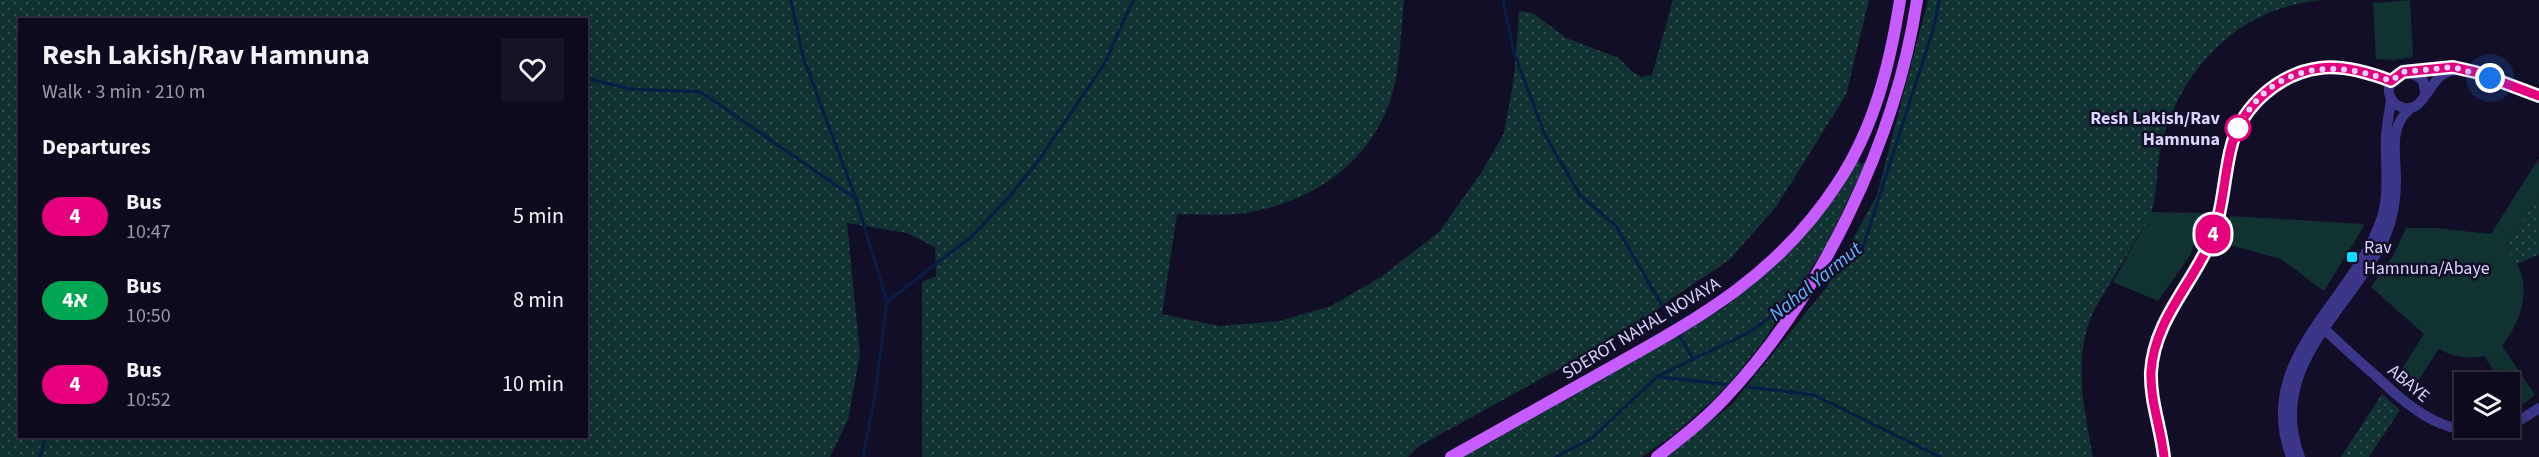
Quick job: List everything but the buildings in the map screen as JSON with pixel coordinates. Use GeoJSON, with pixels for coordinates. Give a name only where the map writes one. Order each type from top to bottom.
{"type":"FeatureCollection","features":[{"type":"Feature","properties":{"kind":"main road","name":"SDEROT NAHAL NOVAYA"},"geometry":{"type":"LineString","coordinates":[[1451,457],[1701,317],[1748,283],[1788,245],[1823,204],[1852,159],[1885,77],[1900,0]]}},
{"type":"Feature","properties":{"kind":"main road"},"geometry":{"type":"LineString","coordinates":[[1657,457],[1688,433],[1729,394],[1766,347],[1816,275],[1860,190],[1883,135],[1904,67],[1917,0]]}},
{"type":"Feature","properties":{"kind":"street"},"geometry":{"type":"LineString","coordinates":[[2164,457],[2152,391],[2155,344],[2166,318],[2211,242],[2232,142],[2247,112],[2276,85],[2306,71],[2322,68],[2350,70],[2391,81]]}},
{"type":"Feature","properties":{"kind":"street"},"geometry":{"type":"LineString","coordinates":[[2301,457],[2293,434],[2295,387],[2321,326],[2367,250],[2381,219],[2386,194],[2386,129],[2391,81],[2400,73],[2445,68],[2464,69],[2539,96]]}},
{"type":"Feature","properties":{"kind":"street"},"geometry":{"type":"LineString","coordinates":[[2290,457],[2283,422],[2284,393],[2296,358],[2369,264],[2385,237],[2391,222],[2396,194],[2396,128],[2403,114],[2420,103],[2425,93],[2443,74],[2464,69]]}},
{"type":"Feature","properties":{"kind":"street"},"geometry":{"type":"LineString","coordinates":[[2413,73],[2422,80],[2425,93]]}},
{"type":"Feature","properties":{"kind":"street"},"geometry":{"type":"LineString","coordinates":[[2391,98],[2401,107],[2411,108]]}},
{"type":"Feature","properties":{"kind":"street","name":"ABAYE"},"geometry":{"type":"LineString","coordinates":[[2321,326],[2403,402],[2422,415],[2454,427]]}},
{"type":"Feature","properties":{"kind":"street"},"geometry":{"type":"LineString","coordinates":[[2520,421],[2539,408]]}},
{"type":"Feature","properties":{"kind":"green space"},"geometry":{"type":"Polygon","coordinates":[[[0,0],[1404,0],[1399,58],[1393,91],[1384,117],[1371,139],[1354,159],[1313,191],[1289,202],[1230,215],[1177,214],[1162,314],[1219,326],[1280,321],[1331,306],[1381,277],[1439,232],[1483,170],[1504,133],[1514,78],[1519,11],[1533,13],[1566,38],[1619,58],[1630,70],[1641,77],[1652,75],[1673,0],[1869,0],[1846,95],[1776,207],[1729,260],[1671,299],[1632,329],[1419,446],[1408,457],[922,457],[922,282],[936,276],[935,247],[907,233],[847,223],[860,355],[848,419],[830,457],[0,457],[0,0]]]}},
{"type":"Feature","properties":{"kind":"green space"},"geometry":{"type":"Polygon","coordinates":[[[1928,0],[2325,0],[2295,4],[2267,14],[2242,28],[2219,45],[2199,67],[2183,91],[2170,118],[2161,147],[2150,217],[2097,305],[2084,341],[2083,400],[2093,457],[1666,457],[1732,404],[1826,288],[1877,195],[1928,0]]]}},
{"type":"Feature","properties":{"kind":"green space"},"geometry":{"type":"Polygon","coordinates":[[[2410,0],[2413,57],[2394,60],[2376,59],[2373,3],[2410,0]]]}},
{"type":"Feature","properties":{"kind":"green space"},"geometry":{"type":"Polygon","coordinates":[[[2539,158],[2539,196],[2505,246],[2520,270],[2524,291],[2517,320],[2502,346],[2520,372],[2494,372],[2484,356],[2461,357],[2439,348],[2413,389],[2398,375],[2424,334],[2371,287],[2394,254],[2406,228],[2435,228],[2491,234],[2539,158]]]}},
{"type":"Feature","properties":{"kind":"green space"},"geometry":{"type":"Polygon","coordinates":[[[1858,160],[1861,164],[1866,162],[1825,248],[1765,339],[1735,377],[1712,401],[1673,435],[1642,457],[1458,457],[1722,309],[1780,259],[1819,218],[1835,198],[1858,160]]]}},
{"type":"Feature","properties":{"kind":"green space"},"geometry":{"type":"Polygon","coordinates":[[[2539,196],[2539,254],[2517,264],[2505,246],[2539,196]]]}},
{"type":"Feature","properties":{"kind":"green space"},"geometry":{"type":"Polygon","coordinates":[[[2152,212],[2203,213],[2191,254],[2158,301],[2113,282],[2152,212]]]}},
{"type":"Feature","properties":{"kind":"green space"},"geometry":{"type":"Polygon","coordinates":[[[2230,216],[2363,224],[2364,226],[2324,291],[2281,259],[2226,244],[2230,216]]]}},
{"type":"Feature","properties":{"kind":"green space"},"geometry":{"type":"Polygon","coordinates":[[[2520,373],[2535,395],[2520,406],[2520,373]]]}},
{"type":"Feature","properties":{"kind":"green space"},"geometry":{"type":"Polygon","coordinates":[[[2382,394],[2400,410],[2369,457],[2341,457],[2382,394]]]}},
{"type":"Feature","properties":{"kind":"waterway"},"geometry":{"type":"LineString","coordinates":[[791,0],[803,57],[856,199],[887,302],[875,395],[863,457]]}},
{"type":"Feature","properties":{"kind":"waterway"},"geometry":{"type":"LineString","coordinates":[[888,301],[971,237],[1009,197],[1038,161],[1105,63],[1133,0]]}},
{"type":"Feature","properties":{"kind":"waterway"},"geometry":{"type":"LineString","coordinates":[[1503,0],[1514,53],[1545,135],[1580,195],[1616,226],[1675,328]]}},
{"type":"Feature","properties":{"kind":"waterway","name":"Nahal Yarmut"},"geometry":{"type":"LineString","coordinates":[[1819,280],[1863,247],[1934,27],[1939,0]]}},
{"type":"Feature","properties":{"kind":"waterway"},"geometry":{"type":"LineString","coordinates":[[588,78],[630,89],[701,92],[856,199]]}},
{"type":"Feature","properties":{"kind":"waterway","name":"Nahal Yarmut"},"geometry":{"type":"LineString","coordinates":[[1556,457],[1592,438],[1658,376],[1750,332],[1797,296]]}},
{"type":"Feature","properties":{"kind":"waterway"},"geometry":{"type":"LineString","coordinates":[[1678,333],[1693,359]]}},
{"type":"Feature","properties":{"kind":"waterway"},"geometry":{"type":"LineString","coordinates":[[1660,377],[1731,385]]}},
{"type":"Feature","properties":{"kind":"waterway"},"geometry":{"type":"LineString","coordinates":[[1741,386],[1814,395],[1940,457]]}},
{"type":"Feature","properties":{"kind":"waterway"},"geometry":{"type":"LineString","coordinates":[[40,457],[45,438]]}},
{"type":"Feature","properties":{"kind":"bus line","name":"4"},"geometry":{"type":"LineString","coordinates":[[2164,457],[2152,391],[2151,372],[2155,344],[2166,318],[2211,242],[2216,227],[2232,142],[2238,127],[2247,112],[2266,92],[2289,77],[2322,68],[2350,70],[2391,81],[2403,72],[2413,73],[2453,67],[2475,72],[2539,96]]}},
{"type":"Feature","properties":{"kind":"place","name":"Resh Lakish/Rav Hamnuna"},"geometry":{"type":"Point","coordinates":[2238,128]}},
{"type":"Feature","properties":{"kind":"place","name":"Rav Hamnuna/Abaye"},"geometry":{"type":"Point","coordinates":[2352,257]}},
{"type":"Feature","properties":{"kind":"route"},"geometry":{"type":"LineString","coordinates":[[2238,128],[2247,112],[2266,92],[2289,77],[2306,71],[2336,68],[2378,76],[2391,81],[2403,72],[2413,73],[2453,67],[2490,78]]}}]}
